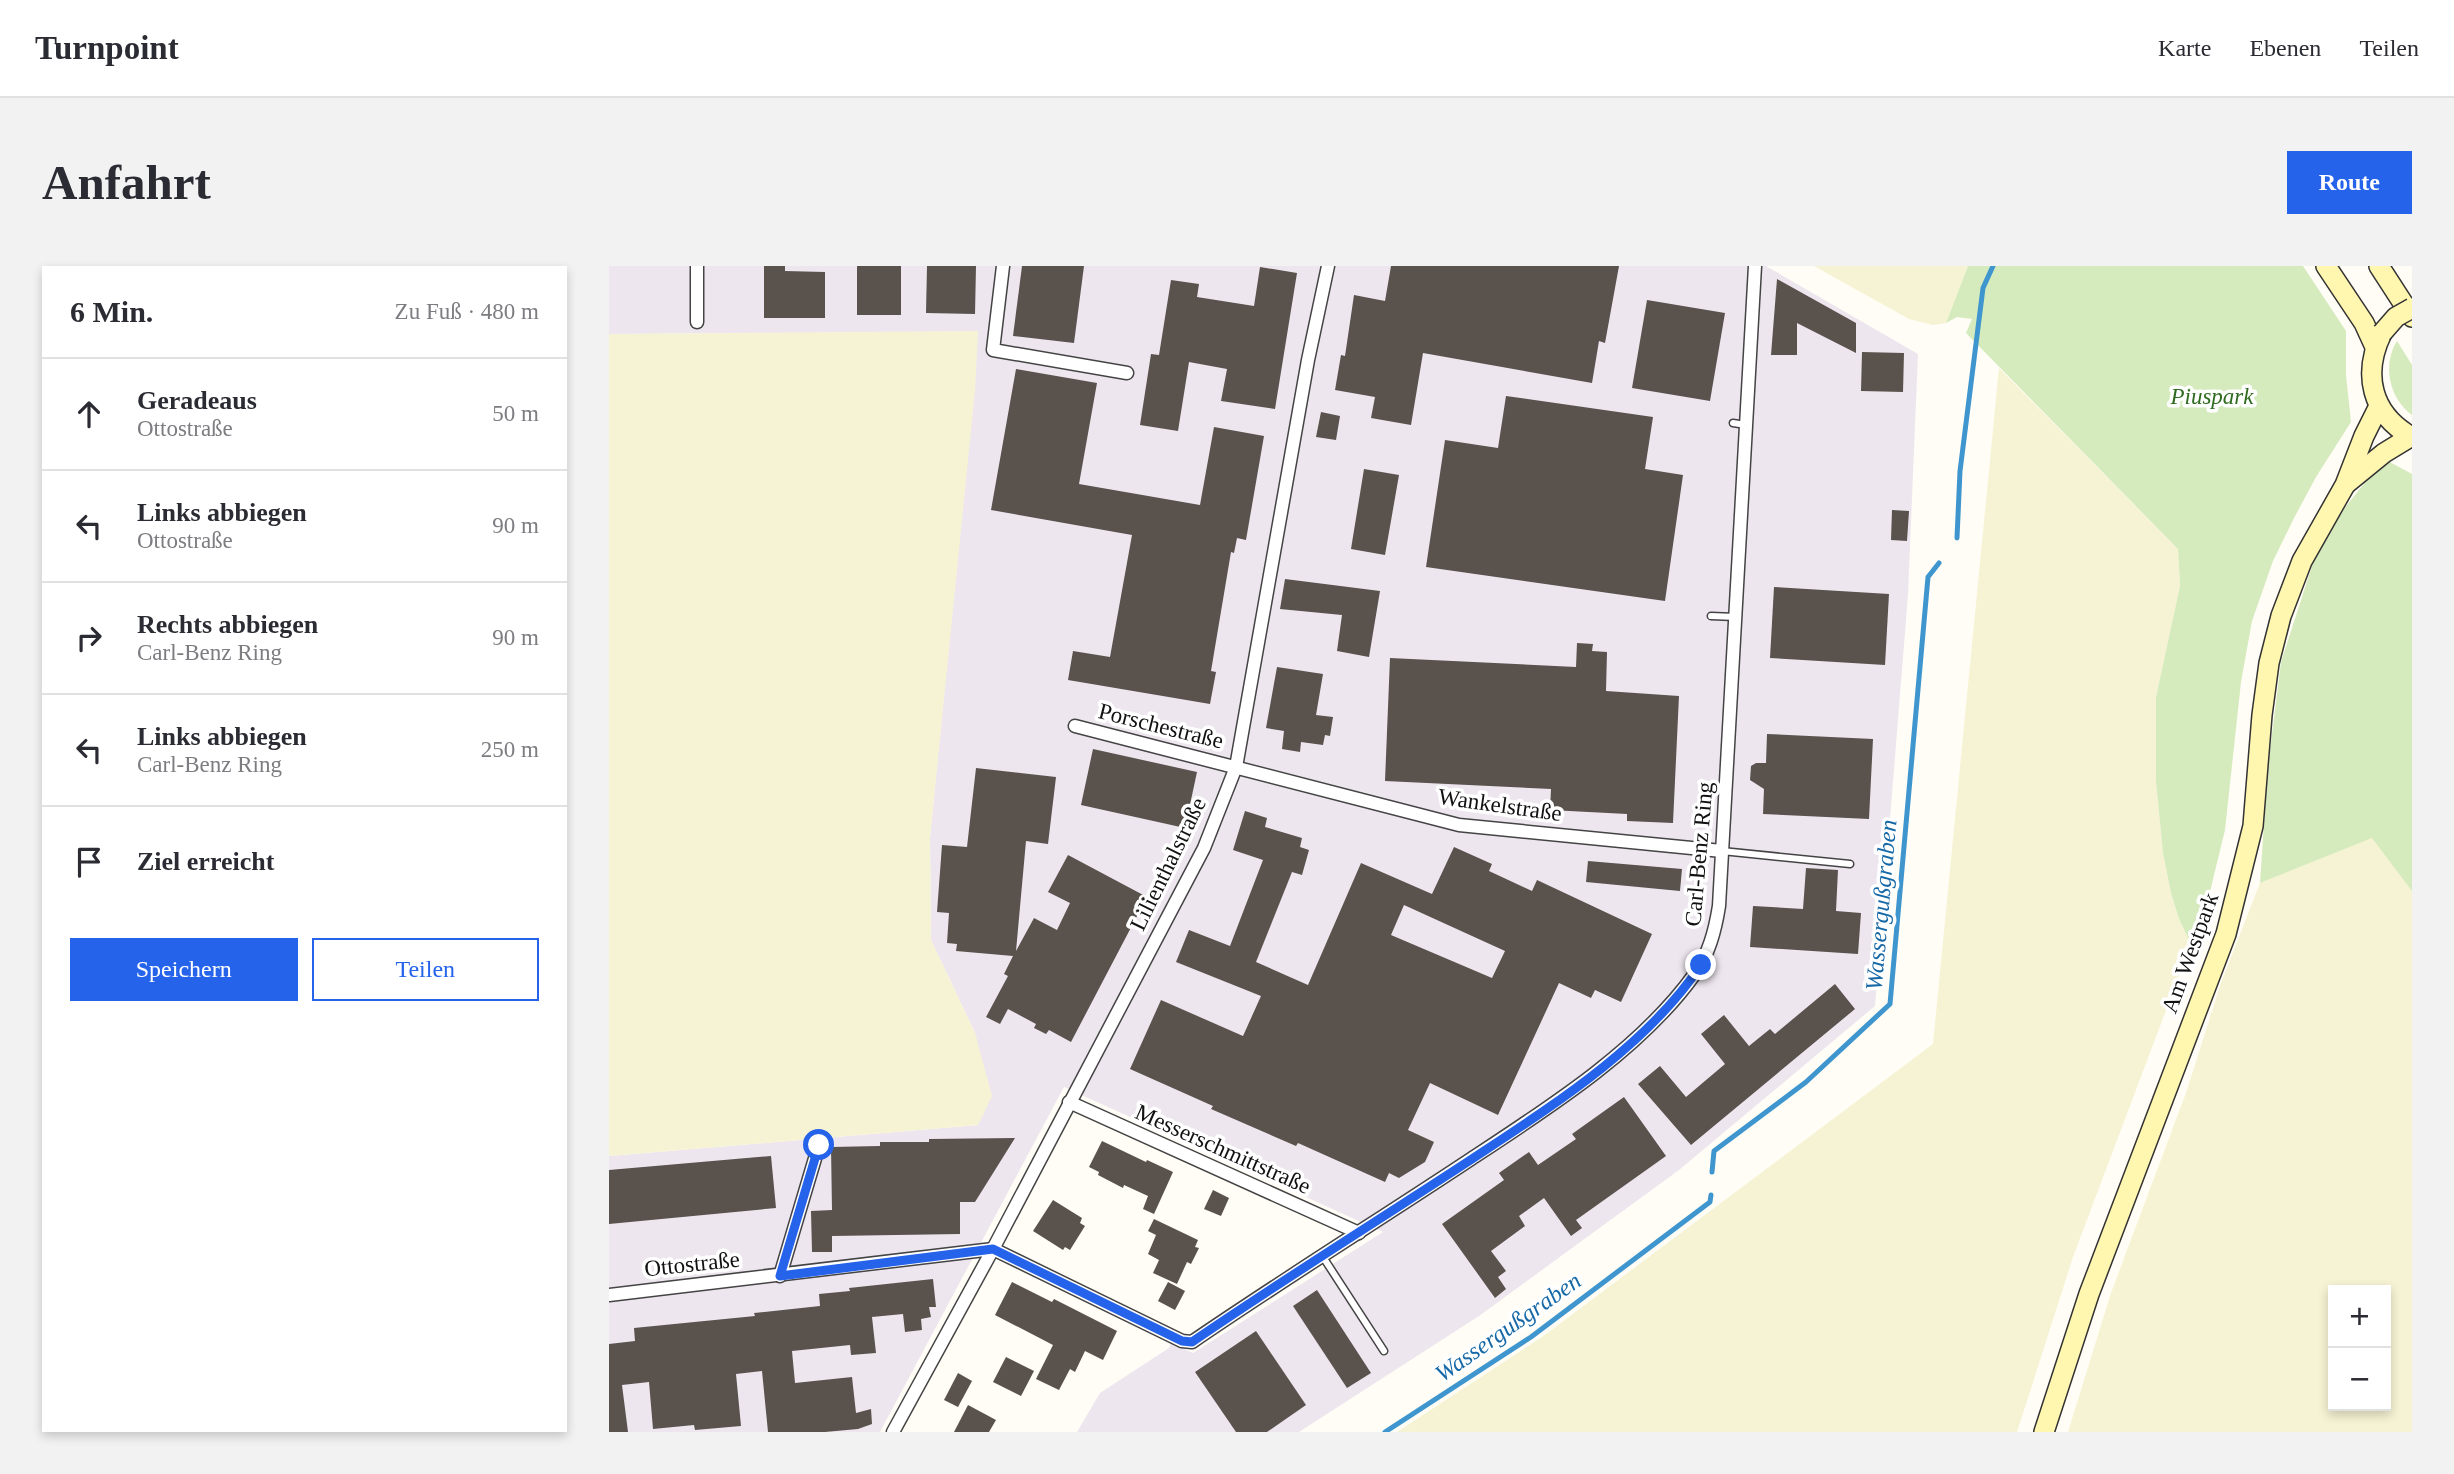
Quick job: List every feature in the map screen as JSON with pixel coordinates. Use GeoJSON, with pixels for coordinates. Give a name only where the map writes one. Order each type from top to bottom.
{"type":"FeatureCollection","features":[{"type":"Feature","properties":{"kind":"main road"},"geometry":{"type":"LineString","coordinates":[[2326,266],[2364,323],[2379,340]]}},
{"type":"Feature","properties":{"kind":"main road"},"geometry":{"type":"LineString","coordinates":[[2379,266],[2412,317]]}},
{"type":"Feature","properties":{"kind":"main road"},"geometry":{"type":"LineString","coordinates":[[2411,437],[2392,424],[2379,406],[2372,387],[2371,367],[2379,340],[2396,317],[2412,308]]}},
{"type":"Feature","properties":{"kind":"main road","name":"Am Westpark"},"geometry":{"type":"LineString","coordinates":[[2043,1432],[2094,1282],[2226,934],[2253,826],[2262,715],[2269,663],[2281,616],[2302,561],[2345,485],[2379,406]]}},
{"type":"Feature","properties":{"kind":"main road","name":"Am Westpark"},"geometry":{"type":"LineString","coordinates":[[2345,485],[2384,453],[2411,437]]}},
{"type":"Feature","properties":{"kind":"street"},"geometry":{"type":"LineString","coordinates":[[697,266],[697,322]]}},
{"type":"Feature","properties":{"kind":"street"},"geometry":{"type":"LineString","coordinates":[[1003,266],[993,350],[1128,373]]}},
{"type":"Feature","properties":{"kind":"street","name":"Lilienthalstraße"},"geometry":{"type":"LineString","coordinates":[[898,1430],[1204,848],[1236,767],[1308,360],[1328,266]]}},
{"type":"Feature","properties":{"kind":"street","name":"Carl-Benz Ring"},"geometry":{"type":"LineString","coordinates":[[993,1249],[1186,1342],[1192,1342],[1550,1107],[1651,1023],[1693,976],[1711,944],[1719,906],[1755,266]]}},
{"type":"Feature","properties":{"kind":"street","name":"Porschestraße"},"geometry":{"type":"LineString","coordinates":[[1075,726],[1236,767]]}},
{"type":"Feature","properties":{"kind":"street","name":"Wankelstraße"},"geometry":{"type":"LineString","coordinates":[[1236,767],[1459,825],[1722,852]]}},
{"type":"Feature","properties":{"kind":"street","name":"Messerschmittstraße"},"geometry":{"type":"LineString","coordinates":[[1069,1102],[1359,1233]]}},
{"type":"Feature","properties":{"kind":"street"},"geometry":{"type":"LineString","coordinates":[[780,1276],[819,1145]]}},
{"type":"Feature","properties":{"kind":"street","name":"Ottostraße"},"geometry":{"type":"LineString","coordinates":[[609,1295],[993,1249]]}},
{"type":"Feature","properties":{"kind":"lane"},"geometry":{"type":"LineString","coordinates":[[1733,423],[1748,426]]}},
{"type":"Feature","properties":{"kind":"lane"},"geometry":{"type":"LineString","coordinates":[[1711,615],[1736,617]]}},
{"type":"Feature","properties":{"kind":"lane"},"geometry":{"type":"LineString","coordinates":[[1722,852],[1850,864]]}},
{"type":"Feature","properties":{"kind":"lane"},"geometry":{"type":"LineString","coordinates":[[1323,1257],[1384,1351]]}},
{"type":"Feature","properties":{"kind":"shaded area"},"geometry":{"type":"Polygon","coordinates":[[[609,266],[1766,266],[1918,354],[1908,595],[1875,1006],[1679,1170],[1479,1316],[1299,1432],[1077,1432],[1100,1393],[1169,1348],[1171,1343],[1193,1353],[1383,1232],[1064,1087],[880,1432],[609,1432],[609,1156],[978,1125],[975,1033],[931,940],[930,838],[978,332],[609,334],[609,266]]]}},
{"type":"Feature","properties":{"kind":"shaded area"},"geometry":{"type":"Polygon","coordinates":[[[1814,266],[1968,266],[1946,323],[1933,325],[1909,319],[1814,266]]]}},
{"type":"Feature","properties":{"kind":"shaded area"},"geometry":{"type":"Polygon","coordinates":[[[978,331],[975,390],[930,838],[931,940],[975,1033],[992,1096],[978,1125],[609,1156],[609,334],[978,331]]]}},
{"type":"Feature","properties":{"kind":"shaded area"},"geometry":{"type":"Polygon","coordinates":[[[1999,368],[2178,549],[2180,586],[2156,697],[2156,782],[2163,853],[2171,893],[2191,944],[2073,1257],[2017,1432],[1397,1432],[1542,1337],[1933,1044],[1999,368]]]}},
{"type":"Feature","properties":{"kind":"shaded area"},"geometry":{"type":"Polygon","coordinates":[[[2373,837],[2412,891],[2412,1432],[2068,1432],[2111,1293],[2186,1093],[2221,983],[2260,883],[2373,837]]]}},
{"type":"Feature","properties":{"kind":"green space","name":"Piuspark"},"geometry":{"type":"Polygon","coordinates":[[[1968,266],[2303,266],[2346,331],[2346,375],[2351,422],[2294,518],[2273,561],[2252,621],[2241,682],[2225,830],[2207,904],[2191,944],[2171,893],[2163,853],[2156,782],[2156,697],[2180,586],[2178,549],[1966,333],[1972,319],[1957,317],[1946,323],[1968,266]]]}},
{"type":"Feature","properties":{"kind":"green space"},"geometry":{"type":"Polygon","coordinates":[[[2397,341],[2412,365],[2412,415],[2398,400],[2390,381],[2390,360],[2397,341]]]}},
{"type":"Feature","properties":{"kind":"green space"},"geometry":{"type":"Polygon","coordinates":[[[2384,459],[2412,474],[2412,891],[2372,838],[2260,883],[2268,766],[2281,662],[2313,563],[2339,515],[2384,459]]]}},
{"type":"Feature","properties":{"kind":"building"},"geometry":{"type":"Polygon","coordinates":[[[764,266],[785,266],[785,271],[825,272],[825,318],[764,318],[764,266]]]}},
{"type":"Feature","properties":{"kind":"building"},"geometry":{"type":"Polygon","coordinates":[[[857,266],[901,266],[901,315],[857,315],[857,266]]]}},
{"type":"Feature","properties":{"kind":"building"},"geometry":{"type":"Polygon","coordinates":[[[927,266],[976,266],[975,314],[926,313],[927,266]]]}},
{"type":"Feature","properties":{"kind":"building"},"geometry":{"type":"Polygon","coordinates":[[[1022,266],[1084,266],[1074,343],[1013,336],[1022,266]]]}},
{"type":"Feature","properties":{"kind":"building"},"geometry":{"type":"Polygon","coordinates":[[[1391,266],[1619,266],[1605,343],[1599,341],[1592,383],[1423,353],[1411,425],[1371,418],[1375,397],[1335,390],[1341,355],[1345,356],[1354,295],[1385,301],[1391,266]]]}},
{"type":"Feature","properties":{"kind":"building"},"geometry":{"type":"Polygon","coordinates":[[[1260,267],[1297,273],[1275,409],[1221,401],[1227,369],[1189,362],[1178,431],[1140,425],[1151,354],[1159,355],[1171,280],[1199,284],[1197,297],[1254,306],[1260,267]]]}},
{"type":"Feature","properties":{"kind":"building"},"geometry":{"type":"Polygon","coordinates":[[[1777,279],[1856,323],[1856,353],[1797,323],[1797,355],[1771,355],[1777,279]]]}},
{"type":"Feature","properties":{"kind":"building"},"geometry":{"type":"Polygon","coordinates":[[[1647,300],[1725,313],[1710,401],[1632,388],[1647,300]]]}},
{"type":"Feature","properties":{"kind":"building"},"geometry":{"type":"Polygon","coordinates":[[[1862,352],[1904,353],[1903,392],[1861,391],[1862,352]]]}},
{"type":"Feature","properties":{"kind":"building"},"geometry":{"type":"Polygon","coordinates":[[[1016,369],[1097,383],[1079,484],[1200,505],[1214,427],[1264,436],[1246,540],[1237,538],[1234,553],[1231,552],[1211,671],[1216,672],[1210,704],[1068,680],[1073,651],[1110,657],[1132,535],[991,510],[1016,369]]]}},
{"type":"Feature","properties":{"kind":"building"},"geometry":{"type":"Polygon","coordinates":[[[1506,396],[1653,417],[1645,469],[1683,475],[1665,601],[1426,567],[1445,440],[1498,448],[1506,396]]]}},
{"type":"Feature","properties":{"kind":"building"},"geometry":{"type":"Polygon","coordinates":[[[1321,412],[1340,416],[1336,440],[1316,437],[1321,412]]]}},
{"type":"Feature","properties":{"kind":"building"},"geometry":{"type":"Polygon","coordinates":[[[1364,469],[1399,475],[1385,555],[1351,549],[1364,469]]]}},
{"type":"Feature","properties":{"kind":"building"},"geometry":{"type":"Polygon","coordinates":[[[1892,510],[1909,511],[1907,541],[1891,540],[1892,510]]]}},
{"type":"Feature","properties":{"kind":"building"},"geometry":{"type":"Polygon","coordinates":[[[1285,579],[1380,591],[1369,657],[1337,651],[1342,615],[1280,609],[1285,579]]]}},
{"type":"Feature","properties":{"kind":"building"},"geometry":{"type":"Polygon","coordinates":[[[1774,587],[1889,594],[1885,665],[1770,658],[1774,587]]]}},
{"type":"Feature","properties":{"kind":"building"},"geometry":{"type":"Polygon","coordinates":[[[1577,643],[1593,644],[1592,651],[1607,652],[1606,691],[1679,696],[1673,823],[1627,821],[1627,814],[1550,810],[1551,789],[1385,781],[1390,658],[1576,667],[1577,643]]]}},
{"type":"Feature","properties":{"kind":"building"},"geometry":{"type":"Polygon","coordinates":[[[1277,667],[1323,674],[1316,715],[1333,717],[1330,736],[1325,735],[1323,745],[1301,742],[1300,752],[1282,749],[1284,731],[1266,728],[1277,667]]]}},
{"type":"Feature","properties":{"kind":"building"},"geometry":{"type":"Polygon","coordinates":[[[1767,734],[1873,739],[1869,819],[1763,814],[1764,789],[1750,780],[1751,766],[1766,763],[1767,734]]]}},
{"type":"Feature","properties":{"kind":"building"},"geometry":{"type":"Polygon","coordinates":[[[1093,749],[1197,772],[1185,828],[1081,805],[1093,749]]]}},
{"type":"Feature","properties":{"kind":"building"},"geometry":{"type":"Polygon","coordinates":[[[976,768],[1056,777],[1048,844],[1026,841],[1016,951],[1034,918],[1057,930],[1070,903],[1048,892],[1068,855],[1147,897],[1071,1042],[1049,1030],[1046,1034],[1034,1028],[1036,1024],[1008,1009],[1000,1024],[986,1017],[1008,976],[1004,974],[1013,956],[956,951],[957,944],[947,943],[949,913],[937,912],[942,845],[967,847],[976,768]]]}},
{"type":"Feature","properties":{"kind":"building"},"geometry":{"type":"Polygon","coordinates":[[[1245,811],[1267,818],[1265,827],[1302,838],[1300,847],[1309,850],[1302,875],[1292,872],[1256,962],[1308,985],[1361,863],[1432,894],[1454,847],[1492,864],[1489,871],[1532,891],[1537,880],[1652,934],[1621,1002],[1595,990],[1591,998],[1559,983],[1498,1115],[1430,1083],[1408,1130],[1434,1142],[1425,1162],[1399,1178],[1389,1173],[1385,1182],[1298,1143],[1296,1146],[1211,1109],[1213,1106],[1130,1069],[1161,1000],[1243,1036],[1261,996],[1176,962],[1189,930],[1230,946],[1263,860],[1233,850],[1245,811]],[[1404,905],[1391,935],[1492,978],[1505,951],[1404,905]]]}},
{"type":"Feature","properties":{"kind":"building"},"geometry":{"type":"Polygon","coordinates":[[[1588,861],[1682,869],[1680,891],[1586,882],[1588,861]]]}},
{"type":"Feature","properties":{"kind":"building"},"geometry":{"type":"Polygon","coordinates":[[[1806,868],[1838,870],[1836,911],[1861,913],[1858,954],[1750,947],[1753,906],[1803,909],[1806,868]]]}},
{"type":"Feature","properties":{"kind":"building"},"geometry":{"type":"Polygon","coordinates":[[[1835,984],[1855,1009],[1691,1145],[1638,1084],[1660,1066],[1686,1097],[1725,1064],[1701,1034],[1724,1015],[1749,1046],[1770,1029],[1775,1034],[1835,984]]]}},
{"type":"Feature","properties":{"kind":"building"},"geometry":{"type":"Polygon","coordinates":[[[1624,1097],[1666,1156],[1576,1220],[1582,1228],[1571,1236],[1544,1198],[1519,1216],[1525,1226],[1491,1251],[1506,1271],[1498,1277],[1506,1289],[1495,1298],[1442,1224],[1504,1180],[1499,1173],[1529,1152],[1538,1165],[1576,1139],[1572,1134],[1624,1097]]]}},
{"type":"Feature","properties":{"kind":"building"},"geometry":{"type":"Polygon","coordinates":[[[1015,1138],[975,1202],[960,1202],[960,1234],[832,1236],[832,1252],[812,1252],[811,1211],[832,1210],[831,1147],[880,1146],[880,1142],[929,1142],[929,1139],[1015,1138]]]}},
{"type":"Feature","properties":{"kind":"building"},"geometry":{"type":"Polygon","coordinates":[[[1102,1141],[1173,1172],[1154,1214],[1143,1209],[1148,1196],[1124,1185],[1123,1188],[1089,1167],[1102,1141]]]}},
{"type":"Feature","properties":{"kind":"building"},"geometry":{"type":"Polygon","coordinates":[[[771,1156],[776,1208],[609,1224],[609,1170],[771,1156]]]}},
{"type":"Feature","properties":{"kind":"building"},"geometry":{"type":"Polygon","coordinates":[[[1213,1190],[1229,1198],[1221,1216],[1204,1209],[1213,1190]]]}},
{"type":"Feature","properties":{"kind":"building"},"geometry":{"type":"Polygon","coordinates":[[[1053,1200],[1082,1218],[1080,1223],[1085,1226],[1070,1250],[1065,1247],[1063,1250],[1033,1231],[1053,1200]]]}},
{"type":"Feature","properties":{"kind":"building"},"geometry":{"type":"Polygon","coordinates":[[[1154,1219],[1198,1240],[1195,1247],[1199,1248],[1191,1264],[1187,1262],[1177,1284],[1153,1273],[1159,1260],[1148,1254],[1156,1235],[1148,1231],[1154,1219]]]}},
{"type":"Feature","properties":{"kind":"building"},"geometry":{"type":"Polygon","coordinates":[[[933,1279],[936,1307],[929,1307],[931,1317],[921,1319],[922,1330],[905,1332],[903,1314],[872,1317],[876,1353],[851,1355],[850,1345],[792,1351],[795,1383],[852,1377],[856,1413],[871,1409],[872,1424],[858,1429],[825,1432],[768,1432],[762,1371],[736,1374],[741,1426],[695,1430],[694,1425],[653,1429],[649,1382],[622,1385],[628,1432],[609,1432],[609,1344],[635,1341],[634,1328],[755,1316],[754,1313],[820,1306],[819,1294],[933,1279]]]}},
{"type":"Feature","properties":{"kind":"building"},"geometry":{"type":"Polygon","coordinates":[[[1012,1282],[1052,1302],[1054,1299],[1117,1331],[1103,1360],[1085,1351],[1075,1372],[1070,1369],[1059,1390],[1036,1379],[1053,1345],[995,1315],[1012,1282]]]}},
{"type":"Feature","properties":{"kind":"building"},"geometry":{"type":"Polygon","coordinates":[[[1168,1282],[1185,1291],[1175,1310],[1158,1301],[1168,1282]]]}},
{"type":"Feature","properties":{"kind":"building"},"geometry":{"type":"Polygon","coordinates":[[[1317,1290],[1371,1373],[1347,1388],[1293,1306],[1317,1290]]]}},
{"type":"Feature","properties":{"kind":"building"},"geometry":{"type":"Polygon","coordinates":[[[1256,1331],[1306,1405],[1267,1432],[1236,1432],[1195,1372],[1256,1331]]]}},
{"type":"Feature","properties":{"kind":"building"},"geometry":{"type":"Polygon","coordinates":[[[1006,1357],[1034,1371],[1021,1396],[993,1382],[1006,1357]]]}},
{"type":"Feature","properties":{"kind":"building"},"geometry":{"type":"Polygon","coordinates":[[[958,1373],[972,1381],[958,1407],[944,1400],[958,1373]]]}},
{"type":"Feature","properties":{"kind":"building"},"geometry":{"type":"Polygon","coordinates":[[[968,1405],[996,1420],[989,1432],[954,1432],[968,1405]]]}},
{"type":"Feature","properties":{"kind":"waterway","name":"Wassergußgraben"},"geometry":{"type":"LineString","coordinates":[[1957,538],[1960,471],[1983,288],[1993,266]]}},
{"type":"Feature","properties":{"kind":"waterway","name":"Wassergußgraben"},"geometry":{"type":"LineString","coordinates":[[1712,1172],[1714,1151],[1806,1082],[1890,1004],[1928,577],[1939,563]]}},
{"type":"Feature","properties":{"kind":"waterway","name":"Wassergußgraben"},"geometry":{"type":"LineString","coordinates":[[1385,1432],[1531,1337],[1710,1202],[1711,1195]]}},
{"type":"Feature","properties":{"kind":"route"},"geometry":{"type":"LineString","coordinates":[[819,1145],[780,1276],[993,1249],[1182,1341],[1192,1342],[1550,1107],[1642,1032],[1701,965]]}}]}
